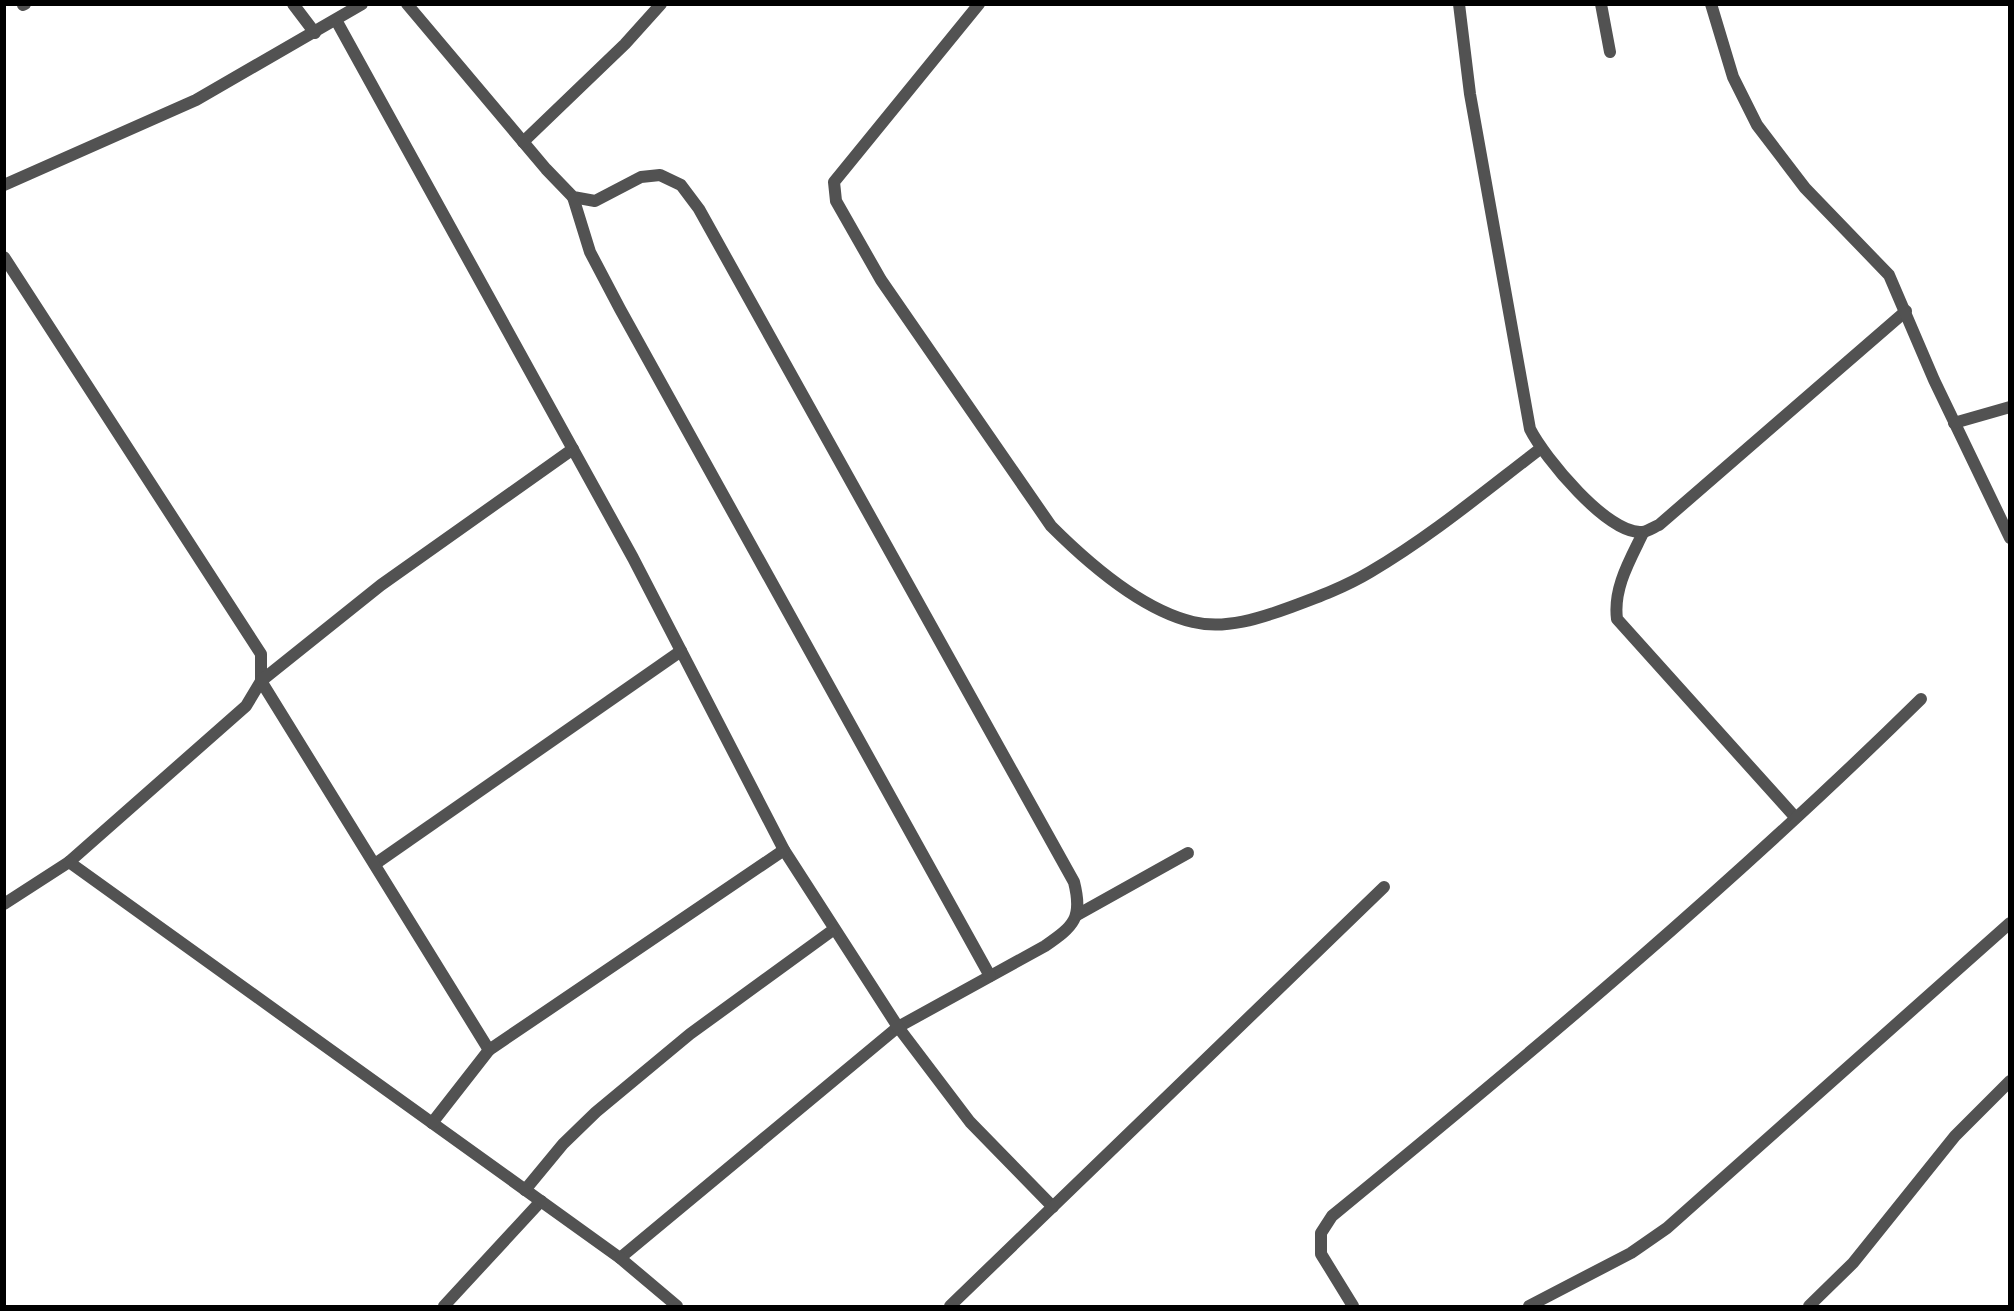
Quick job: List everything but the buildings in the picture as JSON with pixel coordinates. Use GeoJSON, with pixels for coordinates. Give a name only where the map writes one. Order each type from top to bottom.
{"type":"FeatureCollection","features":[{"type":"Feature","properties":{"kind":"street"},"geometry":{"type":"LineString","coordinates":[[292,4],[315,33]]}},
{"type":"Feature","properties":{"kind":"street"},"geometry":{"type":"LineString","coordinates":[[4,185],[196,100],[362,4]]}},
{"type":"Feature","properties":{"kind":"street"},"geometry":{"type":"LineString","coordinates":[[407,4],[523,142],[573,197],[590,252],[620,309],[990,976]]}},
{"type":"Feature","properties":{"kind":"street"},"geometry":{"type":"LineString","coordinates":[[523,142],[625,44],[661,4]]}},
{"type":"Feature","properties":{"kind":"street"},"geometry":{"type":"LineString","coordinates":[[979,4],[834,182],[836,201],[895,300],[1051,526],[1078,554],[1155,608],[1194,622],[1228,623],[1263,618],[1330,592],[1370,572],[1453,516],[1540,449]]}},
{"type":"Feature","properties":{"kind":"street"},"geometry":{"type":"LineString","coordinates":[[1459,4],[1470,94],[1530,429],[1540,449],[1564,478],[1610,520],[1628,530],[1642,533],[1659,525],[1906,311]]}},
{"type":"Feature","properties":{"kind":"street"},"geometry":{"type":"LineString","coordinates":[[1601,4],[1610,52]]}},
{"type":"Feature","properties":{"kind":"street"},"geometry":{"type":"LineString","coordinates":[[1711,4],[1733,77],[1758,125],[1805,188],[1889,274],[1954,423],[2010,538]]}},
{"type":"Feature","properties":{"kind":"street"},"geometry":{"type":"LineString","coordinates":[[336,20],[573,449],[784,850],[833,930],[898,1027],[970,1122],[1053,1207]]}},
{"type":"Feature","properties":{"kind":"street"},"geometry":{"type":"LineString","coordinates":[[573,197],[595,201],[641,177],[660,175],[681,185],[699,209],[1074,882],[1079,902],[1077,915],[1068,930],[898,1027],[620,1258]]}},
{"type":"Feature","properties":{"kind":"street"},"geometry":{"type":"LineString","coordinates":[[4,257],[261,654],[261,681],[489,1050]]}},
{"type":"Feature","properties":{"kind":"street"},"geometry":{"type":"LineString","coordinates":[[1954,423],[2010,408]]}},
{"type":"Feature","properties":{"kind":"street"},"geometry":{"type":"LineString","coordinates":[[4,903],[69,862],[246,706],[261,681],[381,585],[573,449]]}},
{"type":"Feature","properties":{"kind":"street"},"geometry":{"type":"LineString","coordinates":[[1642,533],[1622,577],[1615,603],[1617,619],[1794,817]]}},
{"type":"Feature","properties":{"kind":"street"},"geometry":{"type":"LineString","coordinates":[[375,864],[681,651]]}},
{"type":"Feature","properties":{"kind":"street"},"geometry":{"type":"LineString","coordinates":[[1353,1306],[1321,1254],[1321,1233],[1332,1216],[1475,1099],[1794,817],[1921,699]]}},
{"type":"Feature","properties":{"kind":"street"},"geometry":{"type":"LineString","coordinates":[[432,1123],[489,1050],[784,850]]}},
{"type":"Feature","properties":{"kind":"street"},"geometry":{"type":"LineString","coordinates":[[1077,915],[1188,853]]}},
{"type":"Feature","properties":{"kind":"street"},"geometry":{"type":"LineString","coordinates":[[69,862],[620,1258],[676,1306]]}},
{"type":"Feature","properties":{"kind":"street"},"geometry":{"type":"LineString","coordinates":[[950,1306],[1384,887]]}},
{"type":"Feature","properties":{"kind":"street"},"geometry":{"type":"LineString","coordinates":[[1529,1306],[1631,1253],[1667,1228],[2010,923]]}},
{"type":"Feature","properties":{"kind":"street"},"geometry":{"type":"LineString","coordinates":[[525,1190],[563,1144],[596,1112],[690,1034],[833,930]]}},
{"type":"Feature","properties":{"kind":"street"},"geometry":{"type":"LineString","coordinates":[[1809,1306],[1853,1263],[1955,1136],[2010,1081]]}},
{"type":"Feature","properties":{"kind":"street"},"geometry":{"type":"LineString","coordinates":[[444,1306],[541,1201]]}}]}
